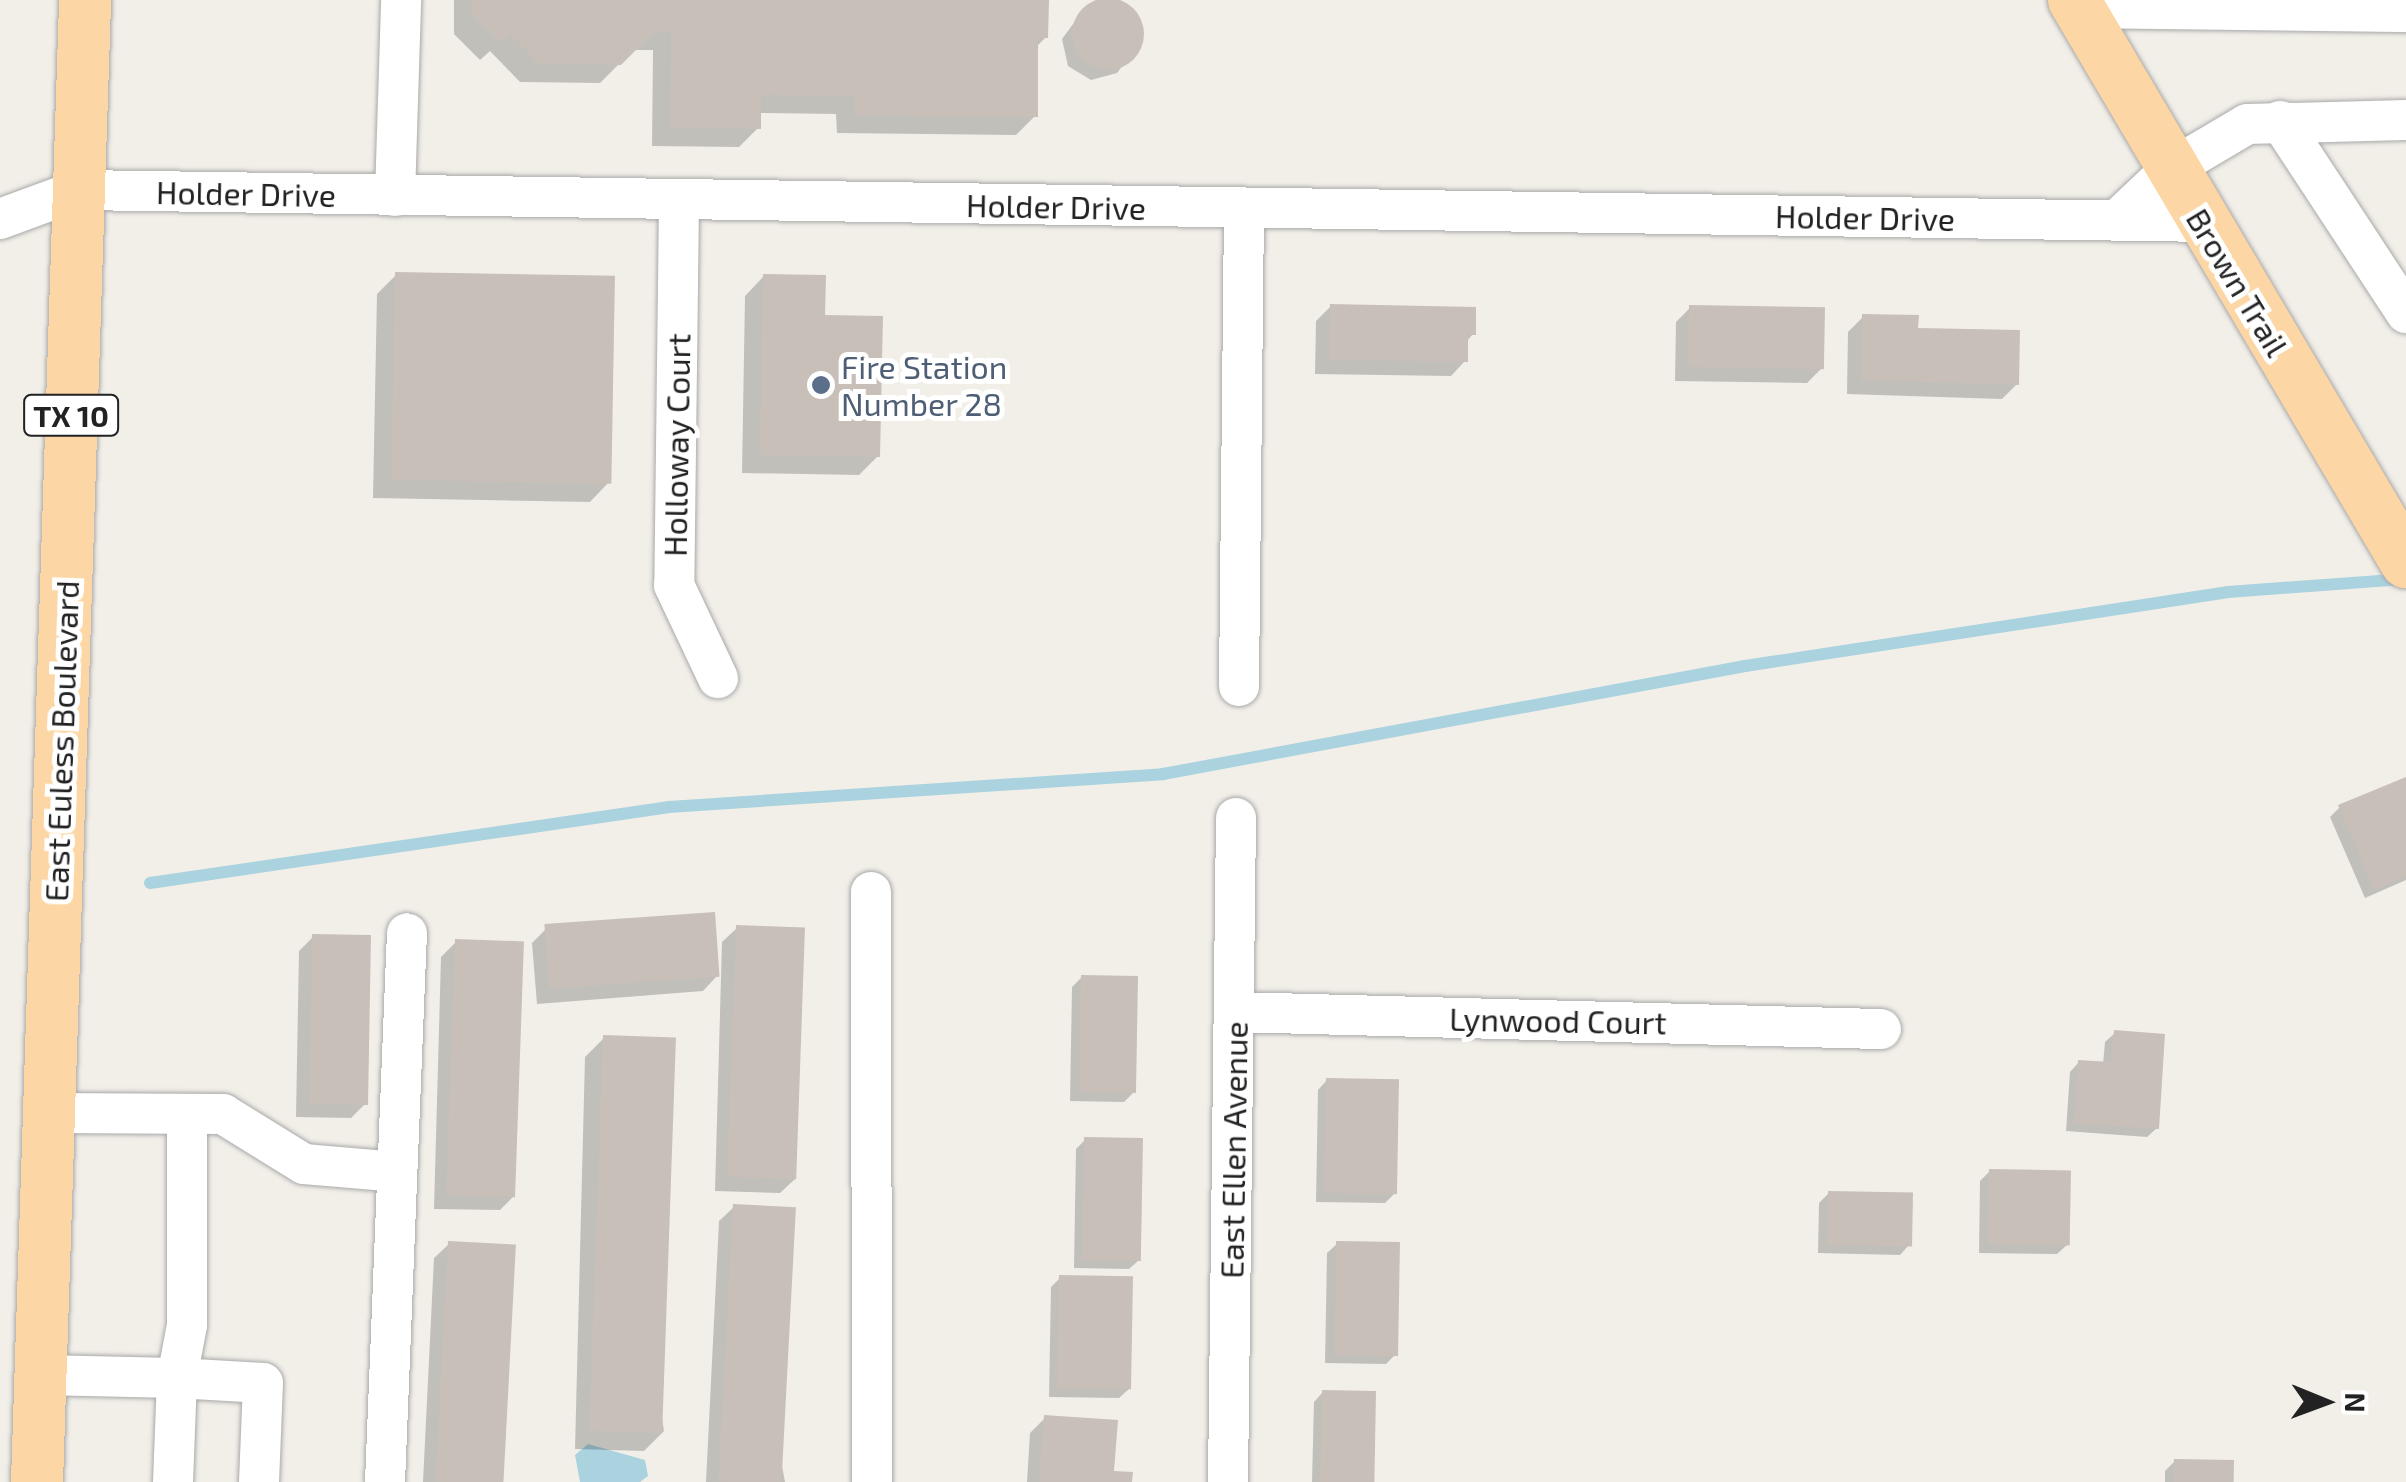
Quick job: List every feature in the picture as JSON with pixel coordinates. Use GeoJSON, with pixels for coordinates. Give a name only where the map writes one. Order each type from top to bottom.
{"type":"FeatureCollection","features":[{"type":"Feature","properties":{"kind":"main road","name":"East Euless Boulevard"},"geometry":{"type":"LineString","coordinates":[[37,1482],[85,0]]}},
{"type":"Feature","properties":{"kind":"main road","name":"Brown Trail"},"geometry":{"type":"LineString","coordinates":[[2077,4],[2202,222],[2402,555]]}},
{"type":"Feature","properties":{"kind":"street"},"geometry":{"type":"LineString","coordinates":[[395,196],[401,0]]}},
{"type":"Feature","properties":{"kind":"street"},"geometry":{"type":"LineString","coordinates":[[2077,4],[2366,6],[2406,12]]}},
{"type":"Feature","properties":{"kind":"street"},"geometry":{"type":"LineString","coordinates":[[2116,220],[2171,169],[2247,124],[2406,120]]}},
{"type":"Feature","properties":{"kind":"street"},"geometry":{"type":"LineString","coordinates":[[2280,121],[2406,313]]}},
{"type":"Feature","properties":{"kind":"street","name":"Holder Drive"},"geometry":{"type":"LineString","coordinates":[[0,218],[79,190],[2202,222]]}},
{"type":"Feature","properties":{"kind":"street","name":"Holloway Court"},"geometry":{"type":"LineString","coordinates":[[679,202],[674,585],[718,678]]}},
{"type":"Feature","properties":{"kind":"street"},"geometry":{"type":"LineString","coordinates":[[1239,686],[1244,209]]}},
{"type":"Feature","properties":{"kind":"street","name":"East Ellen Avenue"},"geometry":{"type":"LineString","coordinates":[[1228,1482],[1236,818]]}},
{"type":"Feature","properties":{"kind":"street"},"geometry":{"type":"LineString","coordinates":[[872,892],[872,1482]]}},
{"type":"Feature","properties":{"kind":"street"},"geometry":{"type":"LineString","coordinates":[[384,1482],[407,934]]}},
{"type":"Feature","properties":{"kind":"street","name":"Lynwood Court"},"geometry":{"type":"LineString","coordinates":[[1234,1012],[1882,1028]]}},
{"type":"Feature","properties":{"kind":"street"},"geometry":{"type":"LineString","coordinates":[[49,1114],[223,1114],[304,1164],[397,1172]]}},
{"type":"Feature","properties":{"kind":"street"},"geometry":{"type":"LineString","coordinates":[[173,1482],[177,1378],[187,1325],[187,1114]]}},
{"type":"Feature","properties":{"kind":"street"},"geometry":{"type":"LineString","coordinates":[[40,1375],[263,1383],[260,1482]]}},
{"type":"Feature","properties":{"kind":"water"},"geometry":{"type":"Polygon","coordinates":[[[588,1444],[645,1460],[648,1476],[640,1482],[580,1482],[575,1455],[588,1444]]]}},
{"type":"Feature","properties":{"kind":"building"},"geometry":{"type":"Polygon","coordinates":[[[1108,-2],[1133,9],[1144,34],[1133,59],[1108,70],[1083,59],[1072,34],[1083,9],[1108,-2]]]}},
{"type":"Feature","properties":{"kind":"building"},"geometry":{"type":"Polygon","coordinates":[[[472,0],[1049,0],[1048,38],[1038,38],[1038,117],[855,115],[854,96],[761,95],[761,129],[670,128],[671,32],[655,31],[621,65],[539,64],[510,34],[501,43],[472,14],[472,0]]]}},
{"type":"Feature","properties":{"kind":"building"},"geometry":{"type":"Polygon","coordinates":[[[395,272],[615,276],[611,484],[391,480],[395,272]]]}},
{"type":"Feature","properties":{"kind":"building","name":"Fire Station Number 28"},"geometry":{"type":"Polygon","coordinates":[[[763,274],[826,275],[825,315],[883,316],[880,457],[760,455],[763,274]]]}},
{"type":"Feature","properties":{"kind":"building"},"geometry":{"type":"Polygon","coordinates":[[[1330,304],[1476,307],[1476,335],[1468,335],[1468,362],[1329,360],[1330,304]]]}},
{"type":"Feature","properties":{"kind":"building"},"geometry":{"type":"Polygon","coordinates":[[[1689,305],[1825,307],[1824,369],[1688,367],[1689,305]]]}},
{"type":"Feature","properties":{"kind":"building"},"geometry":{"type":"Polygon","coordinates":[[[1862,314],[1919,315],[1918,328],[2020,330],[2019,385],[1861,380],[1862,314]]]}},
{"type":"Feature","properties":{"kind":"building"},"geometry":{"type":"Polygon","coordinates":[[[2406,777],[2406,877],[2374,890],[2338,805],[2406,777]]]}},
{"type":"Feature","properties":{"kind":"building"},"geometry":{"type":"Polygon","coordinates":[[[715,912],[720,977],[549,989],[544,924],[715,912]]]}},
{"type":"Feature","properties":{"kind":"building"},"geometry":{"type":"Polygon","coordinates":[[[736,925],[805,927],[796,1179],[727,1177],[736,925]]]}},
{"type":"Feature","properties":{"kind":"building"},"geometry":{"type":"Polygon","coordinates":[[[312,934],[371,935],[368,1105],[309,1104],[312,934]]]}},
{"type":"Feature","properties":{"kind":"building"},"geometry":{"type":"Polygon","coordinates":[[[455,939],[524,941],[515,1197],[446,1195],[455,939]]]}},
{"type":"Feature","properties":{"kind":"building"},"geometry":{"type":"Polygon","coordinates":[[[1081,975],[1138,976],[1136,1093],[1079,1092],[1081,975]]]}},
{"type":"Feature","properties":{"kind":"building"},"geometry":{"type":"Polygon","coordinates":[[[2114,1030],[2165,1034],[2159,1129],[2074,1123],[2078,1060],[2111,1062],[2114,1030]]]}},
{"type":"Feature","properties":{"kind":"building"},"geometry":{"type":"Polygon","coordinates":[[[603,1035],[676,1038],[662,1433],[589,1431],[603,1035]]]}},
{"type":"Feature","properties":{"kind":"building"},"geometry":{"type":"Polygon","coordinates":[[[1326,1078],[1399,1079],[1397,1194],[1324,1193],[1326,1078]]]}},
{"type":"Feature","properties":{"kind":"building"},"geometry":{"type":"Polygon","coordinates":[[[1084,1137],[1143,1138],[1141,1261],[1082,1260],[1084,1137]]]}},
{"type":"Feature","properties":{"kind":"building"},"geometry":{"type":"Polygon","coordinates":[[[1989,1169],[2071,1170],[2070,1245],[1988,1244],[1989,1169]]]}},
{"type":"Feature","properties":{"kind":"building"},"geometry":{"type":"Polygon","coordinates":[[[1828,1191],[1913,1192],[1912,1246],[1827,1245],[1828,1191]]]}},
{"type":"Feature","properties":{"kind":"building"},"geometry":{"type":"Polygon","coordinates":[[[733,1204],[796,1207],[782,1482],[718,1482],[733,1204]]]}},
{"type":"Feature","properties":{"kind":"building"},"geometry":{"type":"Polygon","coordinates":[[[448,1241],[516,1245],[503,1482],[435,1482],[448,1241]]]}},
{"type":"Feature","properties":{"kind":"building"},"geometry":{"type":"Polygon","coordinates":[[[1336,1241],[1400,1242],[1398,1356],[1334,1355],[1336,1241]]]}},
{"type":"Feature","properties":{"kind":"building"},"geometry":{"type":"Polygon","coordinates":[[[1059,1275],[1133,1276],[1131,1389],[1057,1388],[1059,1275]]]}},
{"type":"Feature","properties":{"kind":"building"},"geometry":{"type":"Polygon","coordinates":[[[1322,1390],[1376,1391],[1374,1482],[1320,1482],[1322,1390]]]}},
{"type":"Feature","properties":{"kind":"building"},"geometry":{"type":"Polygon","coordinates":[[[1044,1415],[1118,1420],[1114,1471],[1133,1472],[1132,1482],[1039,1482],[1044,1415]]]}},
{"type":"Feature","properties":{"kind":"building"},"geometry":{"type":"Polygon","coordinates":[[[2174,1459],[2234,1460],[2234,1482],[2174,1482],[2174,1459]]]}},
{"type":"Feature","properties":{"kind":"waterway"},"geometry":{"type":"LineString","coordinates":[[150,883],[669,807],[1163,774],[1745,666],[2228,592],[2404,579]]}},
{"type":"Feature","properties":{"kind":"place","name":"Fire Station Number 28"},"geometry":{"type":"Point","coordinates":[821,385]}}]}
